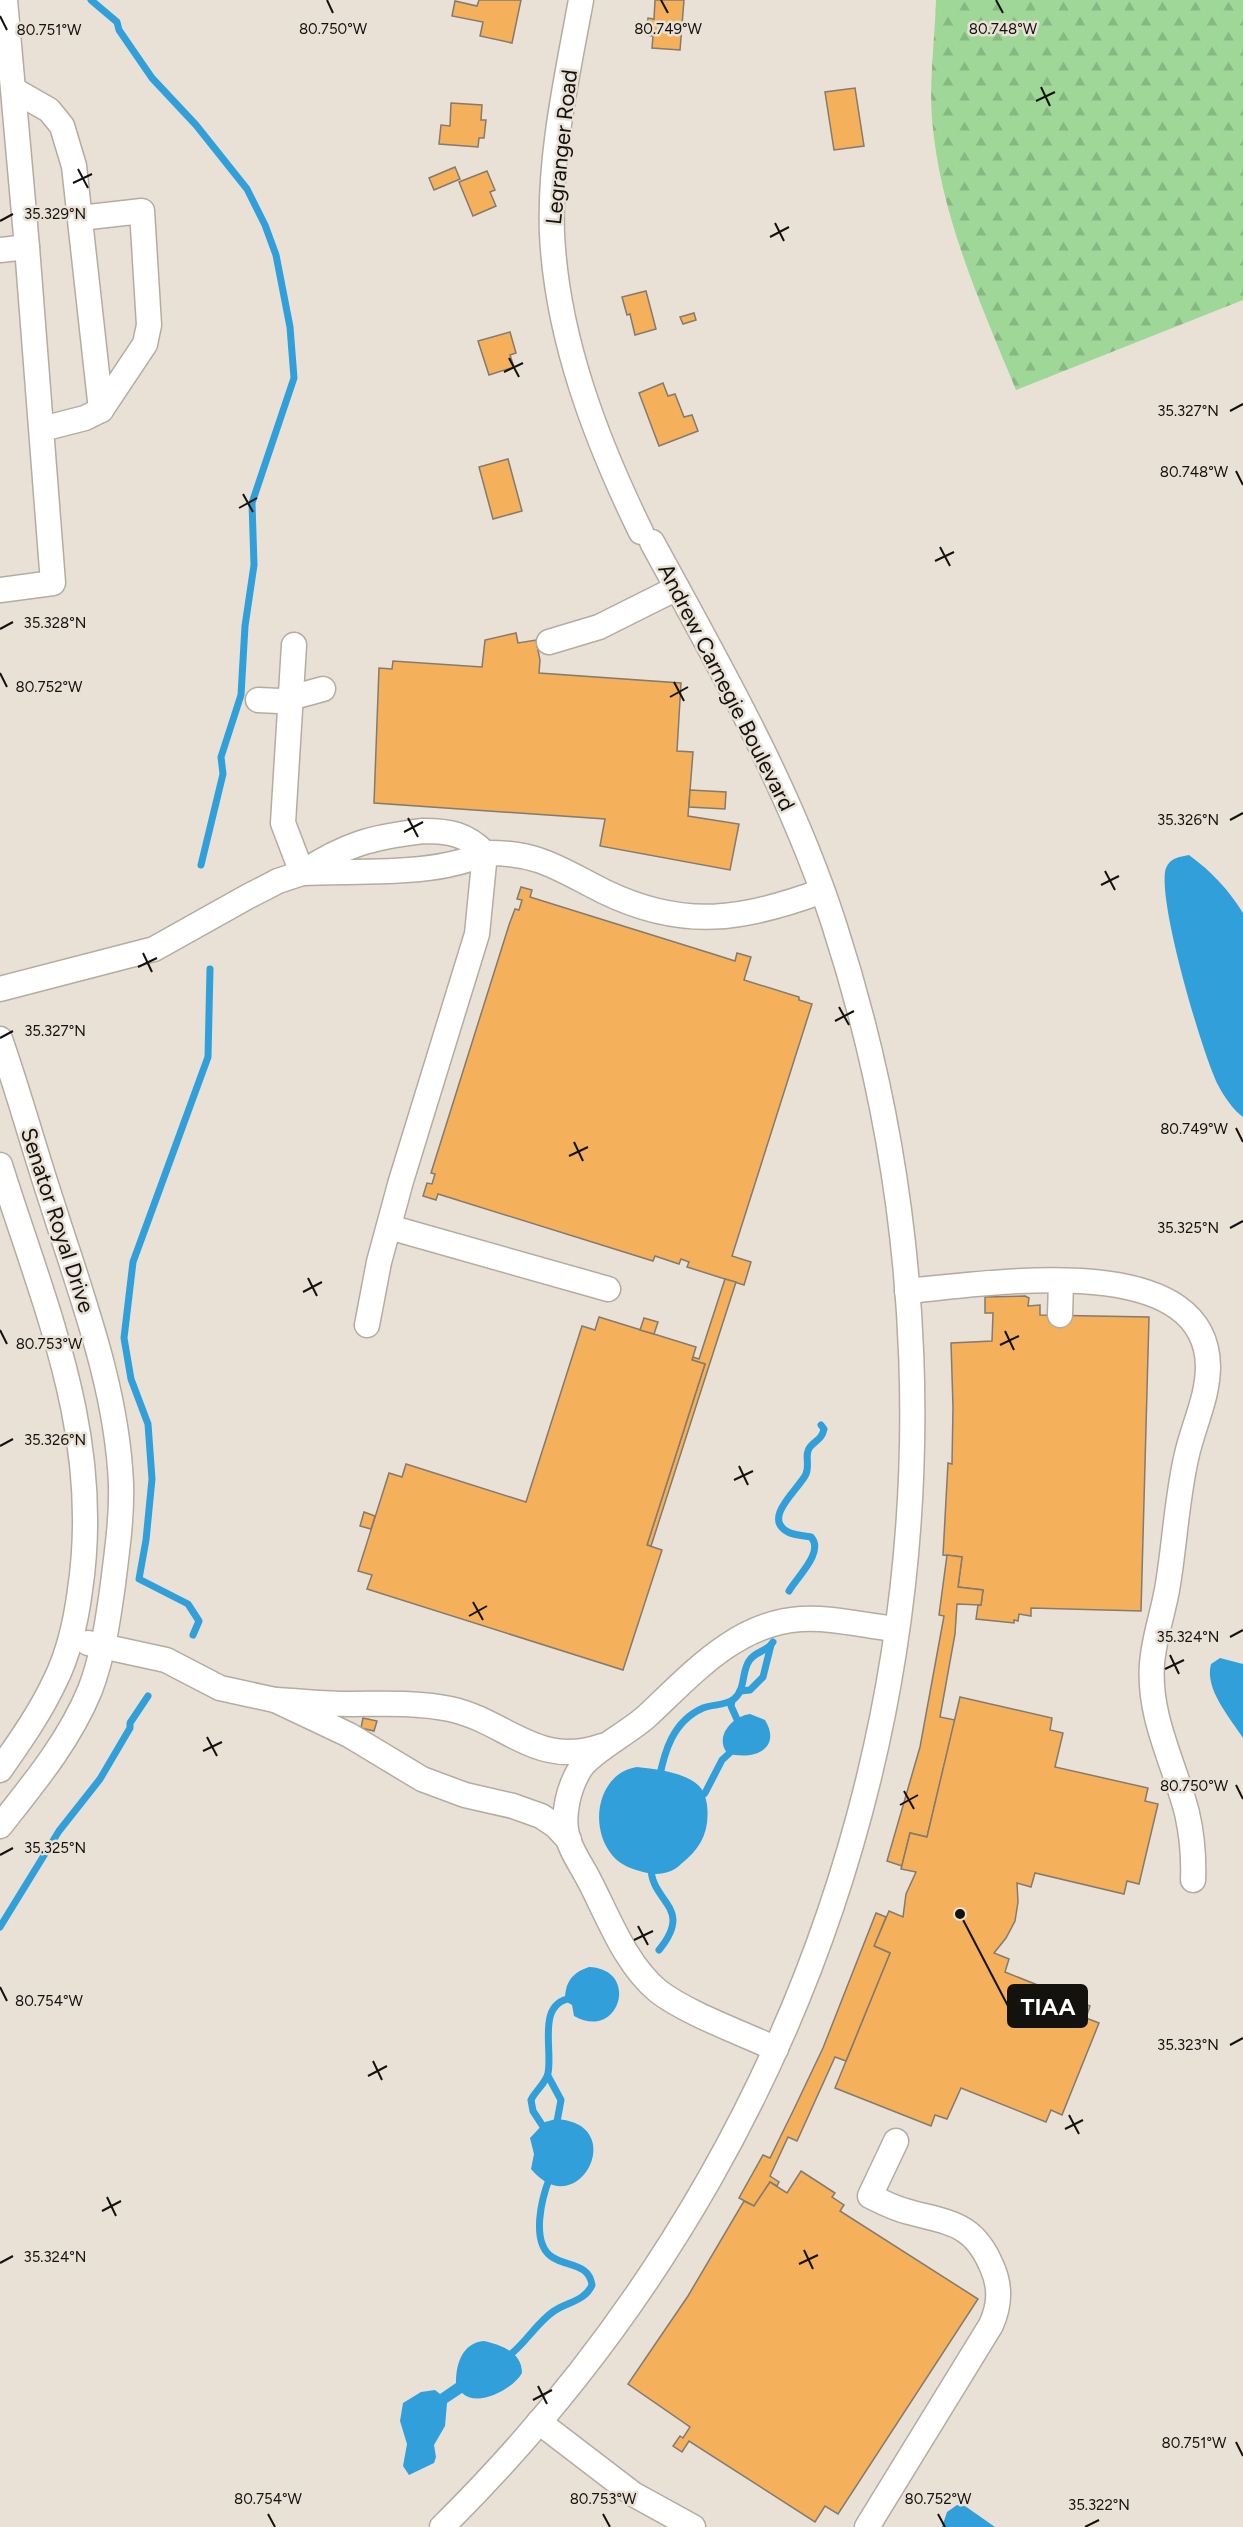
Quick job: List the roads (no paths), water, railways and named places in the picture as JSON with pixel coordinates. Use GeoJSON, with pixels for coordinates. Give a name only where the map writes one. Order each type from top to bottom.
{"type":"FeatureCollection","features":[{"type":"Feature","properties":{"kind":"street"},"geometry":{"type":"LineString","coordinates":[[0,590],[53,583],[5,0]]}},
{"type":"Feature","properties":{"kind":"street","name":"Legranger Road"},"geometry":{"type":"LineString","coordinates":[[580,0],[555,164],[552,231],[560,306],[581,384],[616,478],[647,537]]}},
{"type":"Feature","properties":{"kind":"street"},"geometry":{"type":"LineString","coordinates":[[14,90],[49,110],[62,126],[74,166],[101,410]]}},
{"type":"Feature","properties":{"kind":"street"},"geometry":{"type":"LineString","coordinates":[[42,429],[85,418],[101,410],[145,344],[149,325],[142,211],[80,218]]}},
{"type":"Feature","properties":{"kind":"street"},"geometry":{"type":"LineString","coordinates":[[0,250],[27,247]]}},
{"type":"Feature","properties":{"kind":"street","name":"Andrew Carnegie Boulevard"},"geometry":{"type":"LineString","coordinates":[[442,2527],[539,2422],[629,2309],[680,2232],[763,2080],[821,1941],[859,1823],[876,1749],[903,1582],[912,1465],[910,1358],[907,1291],[892,1154],[885,1121],[845,960],[798,827],[767,757],[677,588],[647,537]]}},
{"type":"Feature","properties":{"kind":"street"},"geometry":{"type":"LineString","coordinates":[[549,642],[599,627],[677,588]]}},
{"type":"Feature","properties":{"kind":"street"},"geometry":{"type":"LineString","coordinates":[[294,645],[283,823],[302,873]]}},
{"type":"Feature","properties":{"kind":"street"},"geometry":{"type":"LineString","coordinates":[[258,700],[272,701],[290,698],[323,689]]}},
{"type":"Feature","properties":{"kind":"street"},"geometry":{"type":"LineString","coordinates":[[0,989],[154,949],[247,897],[278,881],[302,873],[342,848],[358,842],[423,831],[456,833],[474,842],[485,853]]}},
{"type":"Feature","properties":{"kind":"street"},"geometry":{"type":"LineString","coordinates":[[367,1325],[388,1227],[477,934],[485,853]]}},
{"type":"Feature","properties":{"kind":"street"},"geometry":{"type":"LineString","coordinates":[[302,873],[387,871],[444,866],[485,853],[532,856],[627,901],[663,913],[705,917],[747,915],[822,891]]}},
{"type":"Feature","properties":{"kind":"street","name":"Senator Royal Drive"},"geometry":{"type":"LineString","coordinates":[[0,1039],[101,1356],[117,1440],[120,1510],[103,1646],[91,1688],[75,1721],[36,1781],[0,1826]]}},
{"type":"Feature","properties":{"kind":"street","name":"Senator Royal Drive"},"geometry":{"type":"LineString","coordinates":[[0,1165],[66,1371],[77,1414],[86,1481],[84,1567],[71,1639],[56,1680],[0,1770]]}},
{"type":"Feature","properties":{"kind":"street"},"geometry":{"type":"LineString","coordinates":[[388,1227],[608,1289]]}},
{"type":"Feature","properties":{"kind":"street"},"geometry":{"type":"LineString","coordinates":[[907,1291],[1024,1282],[1124,1285],[1157,1294],[1172,1302],[1191,1320],[1206,1352],[1207,1381],[1187,1453],[1168,1583],[1152,1664],[1152,1686],[1160,1732],[1186,1811],[1194,1858],[1193,1880]]}},
{"type":"Feature","properties":{"kind":"street"},"geometry":{"type":"LineString","coordinates":[[1060,1315],[1061,1282]]}},
{"type":"Feature","properties":{"kind":"street"},"geometry":{"type":"LineString","coordinates":[[568,1840],[566,1816],[568,1798],[577,1776],[589,1759],[637,1725],[718,1652],[749,1633],[774,1624],[801,1619],[896,1629]]}},
{"type":"Feature","properties":{"kind":"street"},"geometry":{"type":"LineString","coordinates":[[71,1639],[166,1660],[220,1688],[275,1700],[420,1705],[452,1709],[487,1722],[534,1746],[564,1752],[590,1750],[613,1743]]}},
{"type":"Feature","properties":{"kind":"street"},"geometry":{"type":"LineString","coordinates":[[275,1700],[350,1736],[422,1779],[465,1795],[513,1806],[541,1816],[556,1826],[568,1840],[626,1949],[651,1984],[675,2001],[776,2049]]}},
{"type":"Feature","properties":{"kind":"street"},"geometry":{"type":"LineString","coordinates":[[867,2527],[991,2325],[998,2303],[999,2290],[996,2276],[973,2235],[948,2221],[908,2212],[870,2196],[896,2140]]}},
{"type":"Feature","properties":{"kind":"street"},"geometry":{"type":"LineString","coordinates":[[539,2422],[627,2490],[693,2527]]}},
{"type":"Feature","properties":{"kind":"water"},"geometry":{"type":"Polygon","coordinates":[[[1189,855],[1219,881],[1243,913],[1243,1117],[1232,1107],[1218,1085],[1211,1068],[1192,1010],[1174,941],[1165,884],[1166,868],[1172,860],[1189,855]]]}},
{"type":"Feature","properties":{"kind":"water"},"geometry":{"type":"Polygon","coordinates":[[[1220,1658],[1243,1664],[1243,1738],[1220,1703],[1211,1683],[1211,1664],[1220,1658]]]}},
{"type":"Feature","properties":{"kind":"water"},"geometry":{"type":"Polygon","coordinates":[[[750,1714],[765,1720],[770,1730],[767,1746],[754,1754],[727,1753],[723,1740],[727,1728],[737,1719],[750,1714]]]}},
{"type":"Feature","properties":{"kind":"water"},"geometry":{"type":"Polygon","coordinates":[[[637,1767],[685,1777],[700,1787],[705,1797],[708,1814],[703,1838],[688,1858],[668,1872],[648,1873],[622,1864],[612,1855],[600,1830],[601,1802],[606,1790],[613,1779],[624,1771],[637,1767]]]}},
{"type":"Feature","properties":{"kind":"water"},"geometry":{"type":"Polygon","coordinates":[[[589,1967],[605,1971],[615,1979],[619,1990],[618,2002],[603,2020],[590,2021],[574,2016],[572,2005],[565,2001],[566,1989],[570,1980],[578,1972],[589,1967]]]}},
{"type":"Feature","properties":{"kind":"water"},"geometry":{"type":"Polygon","coordinates":[[[556,2119],[578,2125],[590,2137],[593,2152],[589,2167],[579,2179],[565,2186],[549,2183],[531,2169],[534,2154],[530,2138],[545,2122],[556,2119]]]}},
{"type":"Feature","properties":{"kind":"water"},"geometry":{"type":"Polygon","coordinates":[[[484,2341],[503,2347],[514,2355],[521,2366],[522,2373],[511,2385],[495,2395],[477,2398],[462,2393],[447,2403],[445,2426],[434,2445],[436,2457],[434,2463],[409,2475],[403,2466],[407,2444],[400,2421],[403,2403],[421,2392],[435,2390],[440,2394],[456,2383],[457,2369],[465,2350],[484,2341]]]}},
{"type":"Feature","properties":{"kind":"water"},"geometry":{"type":"Polygon","coordinates":[[[957,2505],[965,2506],[995,2527],[942,2527],[947,2512],[957,2505]]]}},
{"type":"Feature","properties":{"kind":"waterway"},"geometry":{"type":"LineString","coordinates":[[91,0],[117,22],[119,30],[152,78],[196,125],[247,189],[265,225],[276,255],[290,327],[294,378],[252,503],[254,565],[245,626],[241,695],[221,757],[223,774],[201,865]]}},
{"type":"Feature","properties":{"kind":"waterway"},"geometry":{"type":"LineString","coordinates":[[193,1635],[199,1621],[188,1604],[139,1579],[146,1540],[152,1479],[148,1424],[131,1379],[124,1338],[133,1262],[208,1057],[210,969]]}},
{"type":"Feature","properties":{"kind":"waterway"},"geometry":{"type":"LineString","coordinates":[[789,1591],[808,1565],[814,1550],[814,1543],[811,1537],[796,1535],[781,1526],[780,1511],[806,1474],[808,1450],[822,1435],[824,1429],[821,1425]]}},
{"type":"Feature","properties":{"kind":"waterway"},"geometry":{"type":"LineString","coordinates":[[659,1780],[667,1748],[677,1729],[684,1721],[703,1708],[727,1703],[734,1699],[742,1686],[749,1661],[773,1642]]}},
{"type":"Feature","properties":{"kind":"waterway"},"geometry":{"type":"LineString","coordinates":[[740,1691],[750,1690],[763,1677],[771,1645]]}},
{"type":"Feature","properties":{"kind":"waterway"},"geometry":{"type":"LineString","coordinates":[[0,1927],[59,1831],[100,1779],[130,1728],[130,1723],[148,1696]]}},
{"type":"Feature","properties":{"kind":"waterway"},"geometry":{"type":"LineString","coordinates":[[732,1701],[731,1706],[740,1726]]}},
{"type":"Feature","properties":{"kind":"waterway"},"geometry":{"type":"LineString","coordinates":[[698,1799],[705,1793],[722,1760],[735,1748]]}},
{"type":"Feature","properties":{"kind":"waterway"},"geometry":{"type":"LineString","coordinates":[[651,1866],[657,1889],[672,1914],[673,1924],[659,1950]]}},
{"type":"Feature","properties":{"kind":"waterway"},"geometry":{"type":"LineString","coordinates":[[546,2131],[533,2111],[531,2100],[548,2073],[550,2017],[554,2008],[561,2002],[572,1998]]}},
{"type":"Feature","properties":{"kind":"waterway"},"geometry":{"type":"LineString","coordinates":[[548,2076],[561,2100],[556,2127]]}},
{"type":"Feature","properties":{"kind":"waterway"},"geometry":{"type":"LineString","coordinates":[[506,2358],[547,2316],[585,2295],[592,2285],[587,2273],[552,2257],[545,2250],[541,2241],[541,2207],[550,2177]]}},
{"type":"Feature","properties":{"kind":"place","name":"TIAA"},"geometry":{"type":"Point","coordinates":[960,1914]}}]}
